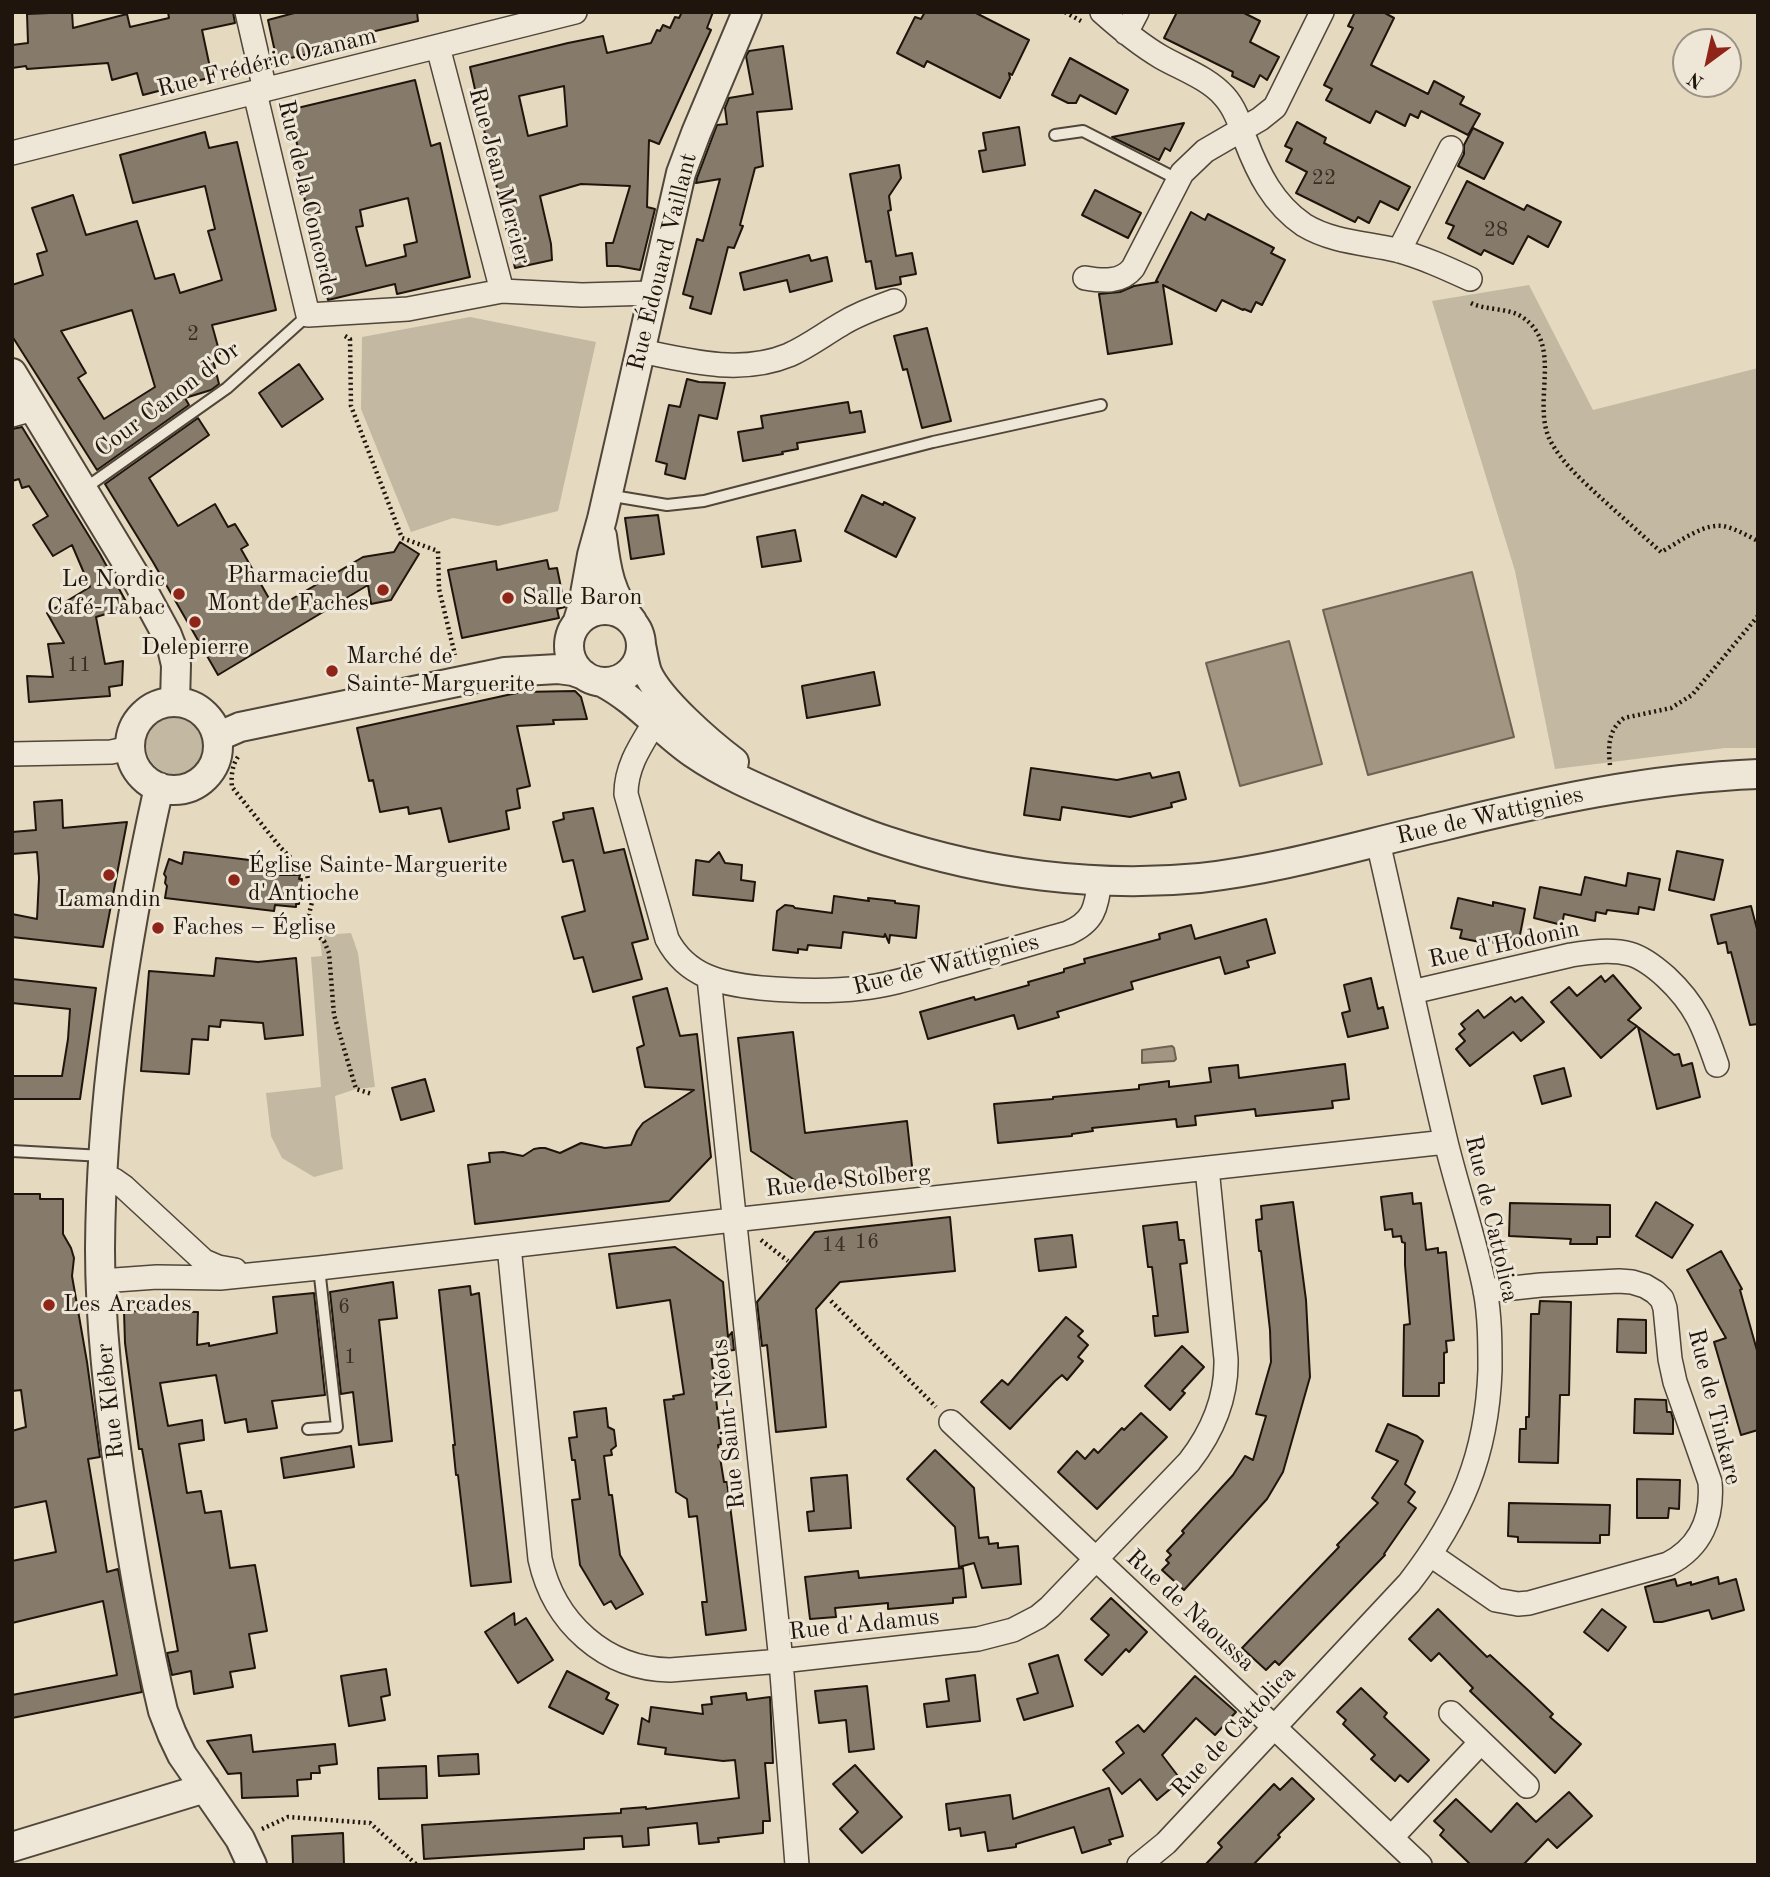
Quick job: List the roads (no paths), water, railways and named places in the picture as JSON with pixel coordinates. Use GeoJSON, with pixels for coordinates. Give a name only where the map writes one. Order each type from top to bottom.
{"type":"FeatureCollection","features":[{"type":"Feature","properties":{"kind":"street","name":"Rue de la Concorde"},"geometry":{"type":"LineString","coordinates":[[247,12],[260,92],[308,315]]}},
{"type":"Feature","properties":{"kind":"street","name":"Rue Frédéric Ozanam"},"geometry":{"type":"LineString","coordinates":[[12,153],[438,47],[550,15],[575,12]]}},
{"type":"Feature","properties":{"kind":"street","name":"Rue Édouard Vaillant"},"geometry":{"type":"LineString","coordinates":[[574,627],[583,605],[592,555],[675,197],[688,153],[747,12]]}},
{"type":"Feature","properties":{"kind":"street"},"geometry":{"type":"LineString","coordinates":[[1125,33],[1137,12]]}},
{"type":"Feature","properties":{"kind":"street"},"geometry":{"type":"LineString","coordinates":[[1084,278],[1105,281],[1128,274],[1182,173],[1197,157],[1268,114],[1275,107],[1322,12]]}},
{"type":"Feature","properties":{"kind":"street"},"geometry":{"type":"LineString","coordinates":[[1094,18],[1125,33],[1142,46],[1215,88],[1225,97],[1232,107],[1256,168],[1288,212],[1319,233],[1335,239],[1399,251],[1469,290]]}},
{"type":"Feature","properties":{"kind":"street","name":"Rue Jean Mercier"},"geometry":{"type":"LineString","coordinates":[[308,315],[408,309],[502,291],[438,47]]}},
{"type":"Feature","properties":{"kind":"street"},"geometry":{"type":"LineString","coordinates":[[1399,251],[1451,148]]}},
{"type":"Feature","properties":{"kind":"street"},"geometry":{"type":"LineString","coordinates":[[502,291],[582,295],[653,293]]}},
{"type":"Feature","properties":{"kind":"street"},"geometry":{"type":"LineString","coordinates":[[641,351],[713,364],[735,365],[773,360],[805,346],[859,314],[894,301]]}},
{"type":"Feature","properties":{"kind":"street"},"geometry":{"type":"LineString","coordinates":[[12,373],[23,412],[83,489],[167,635],[176,665],[175,702]]}},
{"type":"Feature","properties":{"kind":"street","name":"Rue Édouard Vaillant"},"geometry":{"type":"LineString","coordinates":[[605,507],[604,549],[610,583],[620,606],[637,633]]}},
{"type":"Feature","properties":{"kind":"street"},"geometry":{"type":"LineString","coordinates":[[228,732],[217,751],[214,765],[200,781],[180,789],[159,787],[141,775],[134,762],[132,734],[143,715],[168,702],[190,705],[228,732],[505,672],[558,669],[593,678],[622,678],[632,670],[639,659],[637,633],[621,613],[608,609],[589,613],[563,642],[505,672]]}},
{"type":"Feature","properties":{"kind":"street"},"geometry":{"type":"LineString","coordinates":[[574,627],[569,646],[572,659],[578,671],[593,678]]}},
{"type":"Feature","properties":{"kind":"street","name":"Rue de Wattignies"},"geometry":{"type":"LineString","coordinates":[[637,633],[649,675],[678,711],[730,759],[800,807]]}},
{"type":"Feature","properties":{"kind":"street","name":"Rue de Wattignies"},"geometry":{"type":"LineString","coordinates":[[593,678],[627,696],[678,743],[713,766],[800,807],[886,841],[954,860],[1016,872],[1100,880],[1170,880],[1230,874],[1576,796],[1654,784],[1758,774]]}},
{"type":"Feature","properties":{"kind":"street","name":"Rue de Wattignies"},"geometry":{"type":"LineString","coordinates":[[655,722],[632,762],[626,794],[667,939],[690,968],[709,978],[741,986],[794,991],[841,991],[891,984],[1080,928],[1094,910],[1100,880]]}},
{"type":"Feature","properties":{"kind":"street"},"geometry":{"type":"LineString","coordinates":[[12,754],[111,752],[131,748]]}},
{"type":"Feature","properties":{"kind":"street","name":"Rue Kléber"},"geometry":{"type":"LineString","coordinates":[[159,787],[118,1010],[107,1097],[101,1281],[105,1354],[131,1552],[163,1712],[182,1755],[240,1839],[252,1865]]}},
{"type":"Feature","properties":{"kind":"street","name":"Rue de Cattolica"},"geometry":{"type":"LineString","coordinates":[[1139,1865],[1166,1843],[1392,1604],[1431,1555],[1462,1501],[1484,1432],[1488,1408],[1490,1349],[1485,1291],[1446,1142],[1378,842]]}},
{"type":"Feature","properties":{"kind":"street","name":"Rue d'Hodonin"},"geometry":{"type":"LineString","coordinates":[[1412,992],[1571,955],[1598,951],[1630,954],[1646,961],[1684,993],[1696,1013],[1717,1065]]}},
{"type":"Feature","properties":{"kind":"street","name":"Rue Saint-Néots"},"geometry":{"type":"LineString","coordinates":[[709,978],[781,1661],[797,1865]]}},
{"type":"Feature","properties":{"kind":"street","name":"Rue de Stolberg"},"geometry":{"type":"LineString","coordinates":[[101,1281],[157,1277],[220,1278],[319,1268],[1446,1142]]}},
{"type":"Feature","properties":{"kind":"street","name":"Rue de Stolberg"},"geometry":{"type":"LineString","coordinates":[[103,1166],[114,1180],[205,1261],[218,1267],[256,1274]]}},
{"type":"Feature","properties":{"kind":"street","name":"Rue d'Adamus"},"geometry":{"type":"LineString","coordinates":[[509,1246],[540,1559],[548,1586],[565,1616],[589,1641],[603,1651],[637,1667],[670,1670],[781,1661],[997,1636],[1013,1630],[1038,1617],[1064,1593],[1189,1462],[1207,1436],[1220,1406],[1226,1375],[1207,1168]]}},
{"type":"Feature","properties":{"kind":"street","name":"Rue de Tinkare"},"geometry":{"type":"LineString","coordinates":[[1431,1555],[1496,1600],[1529,1603],[1678,1559],[1694,1544],[1710,1511],[1710,1482],[1675,1382],[1665,1308],[1662,1299],[1655,1292],[1632,1282],[1619,1280],[1485,1291]]}},
{"type":"Feature","properties":{"kind":"street","name":"Rue de Naoussa"},"geometry":{"type":"LineString","coordinates":[[951,1422],[1420,1865]]}},
{"type":"Feature","properties":{"kind":"street"},"geometry":{"type":"LineString","coordinates":[[1451,1713],[1527,1786]]}},
{"type":"Feature","properties":{"kind":"street"},"geometry":{"type":"LineString","coordinates":[[1392,1837],[1481,1742]]}},
{"type":"Feature","properties":{"kind":"street"},"geometry":{"type":"LineString","coordinates":[[12,1847],[205,1788]]}},
{"type":"Feature","properties":{"kind":"lane"},"geometry":{"type":"LineString","coordinates":[[1055,135],[1083,131],[1178,180]]}},
{"type":"Feature","properties":{"kind":"lane","name":"Cour Canon d'Or"},"geometry":{"type":"LineString","coordinates":[[83,489],[227,388],[308,315]]}},
{"type":"Feature","properties":{"kind":"lane"},"geometry":{"type":"LineString","coordinates":[[605,507],[704,502],[933,442],[1101,405]]}},
{"type":"Feature","properties":{"kind":"lane"},"geometry":{"type":"LineString","coordinates":[[12,1151],[103,1166]]}},
{"type":"Feature","properties":{"kind":"lane"},"geometry":{"type":"LineString","coordinates":[[307,1429],[337,1427],[319,1268]]}},
{"type":"Feature","properties":{"kind":"place","name":"Pharmacie du Mont de Faches"},"geometry":{"type":"Point","coordinates":[383,590]}},
{"type":"Feature","properties":{"kind":"place","name":"Le Nordic Café-Tabac"},"geometry":{"type":"Point","coordinates":[179,594]}},
{"type":"Feature","properties":{"kind":"place","name":"Salle Baron"},"geometry":{"type":"Point","coordinates":[508,598]}},
{"type":"Feature","properties":{"kind":"place","name":"Delepierre"},"geometry":{"type":"Point","coordinates":[195,622]}},
{"type":"Feature","properties":{"kind":"place","name":"Marché de Sainte-Marguerite"},"geometry":{"type":"Point","coordinates":[332,671]}},
{"type":"Feature","properties":{"kind":"place","name":"Lamandin"},"geometry":{"type":"Point","coordinates":[109,875]}},
{"type":"Feature","properties":{"kind":"place","name":"Église Sainte-Marguerite d'Antioche"},"geometry":{"type":"Point","coordinates":[234,880]}},
{"type":"Feature","properties":{"kind":"place","name":"Faches – Église"},"geometry":{"type":"Point","coordinates":[158,928]}},
{"type":"Feature","properties":{"kind":"place","name":"Les Arcades"},"geometry":{"type":"Point","coordinates":[49,1305]}}]}
